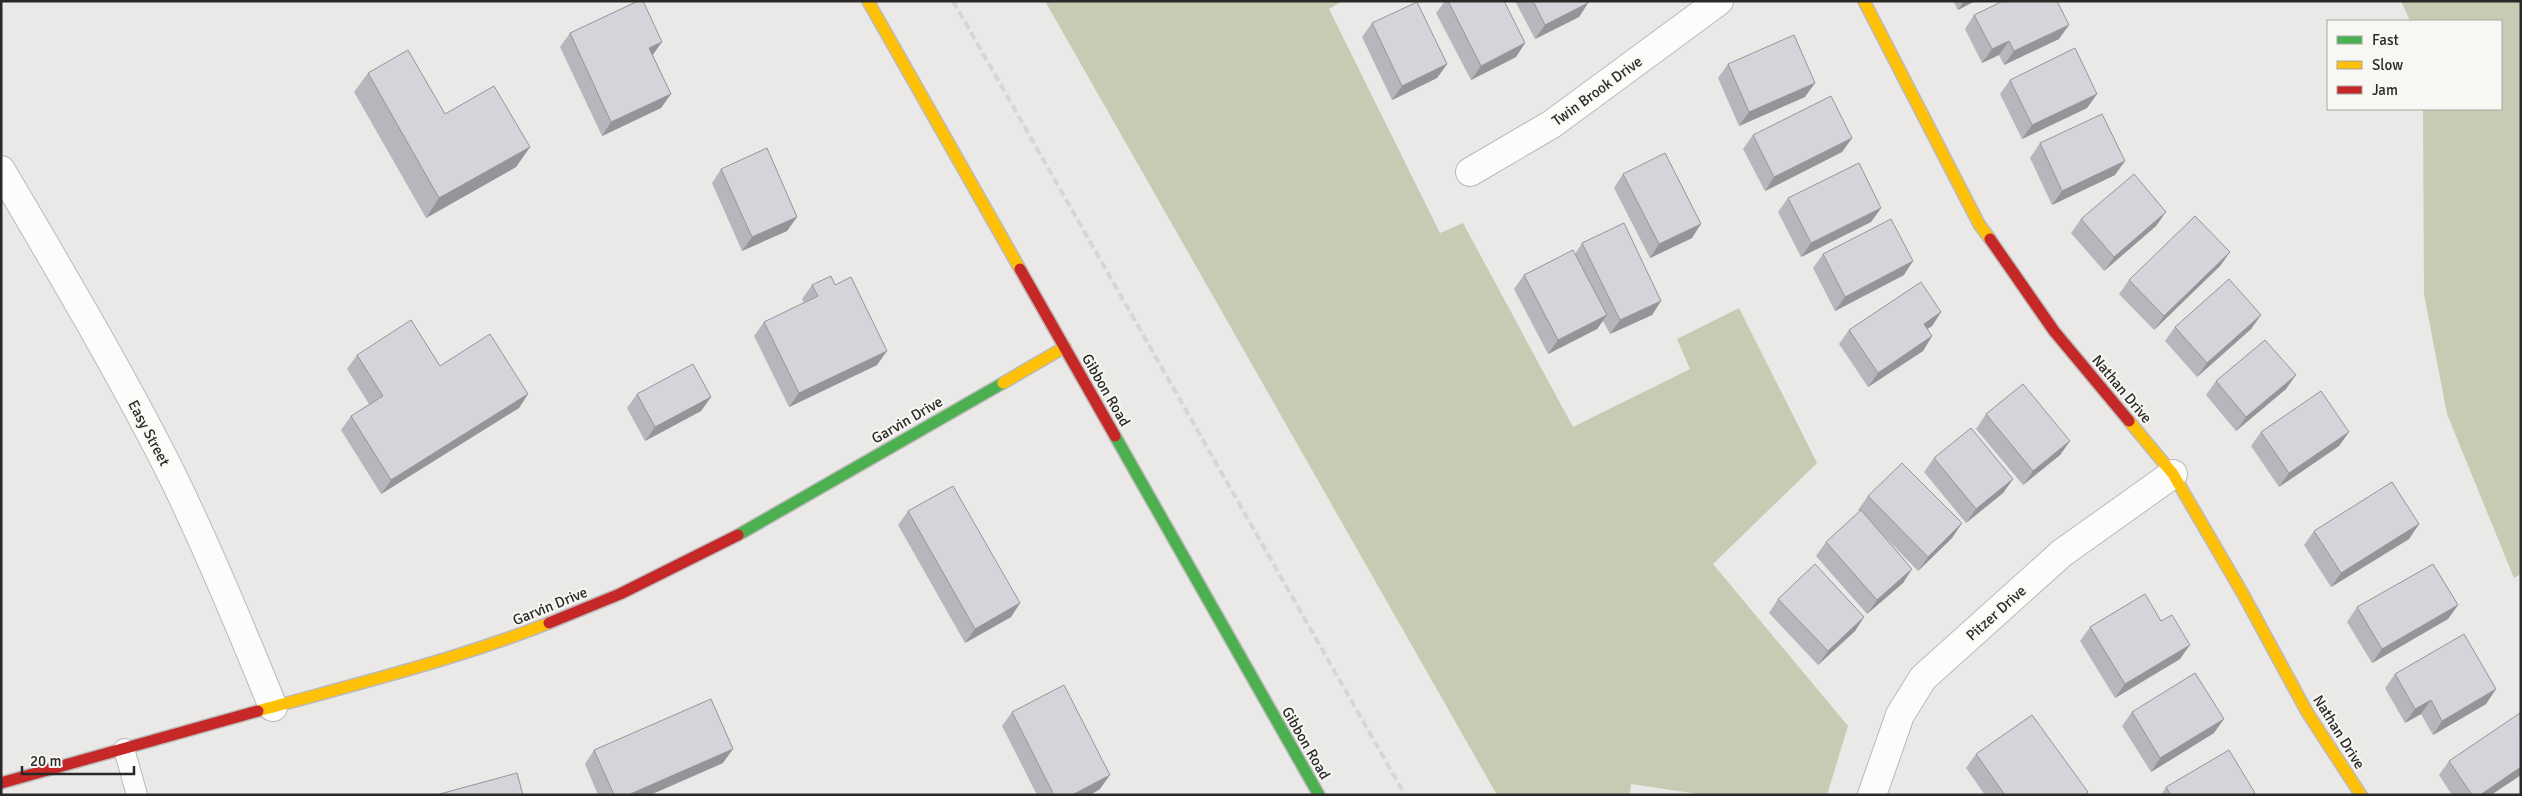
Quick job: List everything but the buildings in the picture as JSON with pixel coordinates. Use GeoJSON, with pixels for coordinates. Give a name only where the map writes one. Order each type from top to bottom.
{"type":"FeatureCollection","features":[{"type":"Feature","properties":{"kind":"street","name":"Gibbon Road"},"geometry":{"type":"LineString","coordinates":[[868,1],[1319,795]]}},
{"type":"Feature","properties":{"kind":"street","name":"Twin Brook Drive"},"geometry":{"type":"LineString","coordinates":[[1470,172],[1552,124],[1719,1]]}},
{"type":"Feature","properties":{"kind":"street","name":"Nathan Drive"},"geometry":{"type":"LineString","coordinates":[[1864,1],[1903,80],[1979,224],[2054,331],[2173,474],[2244,594],[2307,712],[2361,795]]}},
{"type":"Feature","properties":{"kind":"street","name":"Easy Street"},"geometry":{"type":"LineString","coordinates":[[1,170],[82,308],[170,471],[236,617],[273,707]]}},
{"type":"Feature","properties":{"kind":"street","name":"Garvin Drive"},"geometry":{"type":"LineString","coordinates":[[1,782],[443,660],[503,641],[620,594],[733,538],[1065,347]]}},
{"type":"Feature","properties":{"kind":"street","name":"Pitzer Drive"},"geometry":{"type":"LineString","coordinates":[[1872,795],[1900,715],[1923,678],[2062,553],[2173,474]]}},
{"type":"Feature","properties":{"kind":"lane"},"geometry":{"type":"LineString","coordinates":[[124,749],[136,795]]}},
{"type":"Feature","properties":{"kind":"green space"},"geometry":{"type":"Polygon","coordinates":[[[1045,1],[1342,1],[1329,9],[1440,233],[1463,223],[1573,427],[1690,369],[1677,339],[1739,308],[1817,463],[1713,564],[1848,726],[1827,795],[1705,795],[1631,784],[1630,795],[1497,795],[1045,1]]]}},
{"type":"Feature","properties":{"kind":"green space"},"geometry":{"type":"Polygon","coordinates":[[[2401,1],[2521,1],[2521,574],[2514,578],[2447,414],[2424,294],[2423,110],[2502,110],[2502,20],[2410,20],[2401,1]]]}},
{"type":"Feature","properties":{"kind":"railway"},"geometry":{"type":"LineString","coordinates":[[953,1],[1405,795]]}},
{"type":"Feature","properties":{"kind":"traffic: fast"},"geometry":{"type":"LineString","coordinates":[[738,535],[1003,383]]}},
{"type":"Feature","properties":{"kind":"traffic: fast"},"geometry":{"type":"LineString","coordinates":[[1115,436],[1319,795]]}},
{"type":"Feature","properties":{"kind":"traffic: slow"},"geometry":{"type":"LineString","coordinates":[[868,1],[1020,269]]}},
{"type":"Feature","properties":{"kind":"traffic: slow"},"geometry":{"type":"LineString","coordinates":[[1864,1],[1979,224],[1990,239]]}},
{"type":"Feature","properties":{"kind":"traffic: slow"},"geometry":{"type":"LineString","coordinates":[[1003,383],[1065,347]]}},
{"type":"Feature","properties":{"kind":"traffic: slow"},"geometry":{"type":"LineString","coordinates":[[2129,421],[2173,474],[2243,594],[2307,712],[2361,795]]}},
{"type":"Feature","properties":{"kind":"traffic: slow"},"geometry":{"type":"LineString","coordinates":[[258,711],[478,649],[549,623]]}},
{"type":"Feature","properties":{"kind":"traffic: jam"},"geometry":{"type":"LineString","coordinates":[[1990,239],[2054,331],[2129,421]]}},
{"type":"Feature","properties":{"kind":"traffic: jam"},"geometry":{"type":"LineString","coordinates":[[1020,269],[1115,436]]}},
{"type":"Feature","properties":{"kind":"traffic: jam"},"geometry":{"type":"LineString","coordinates":[[549,623],[620,594],[738,535]]}},
{"type":"Feature","properties":{"kind":"traffic: jam"},"geometry":{"type":"LineString","coordinates":[[1,783],[258,711]]}}]}
